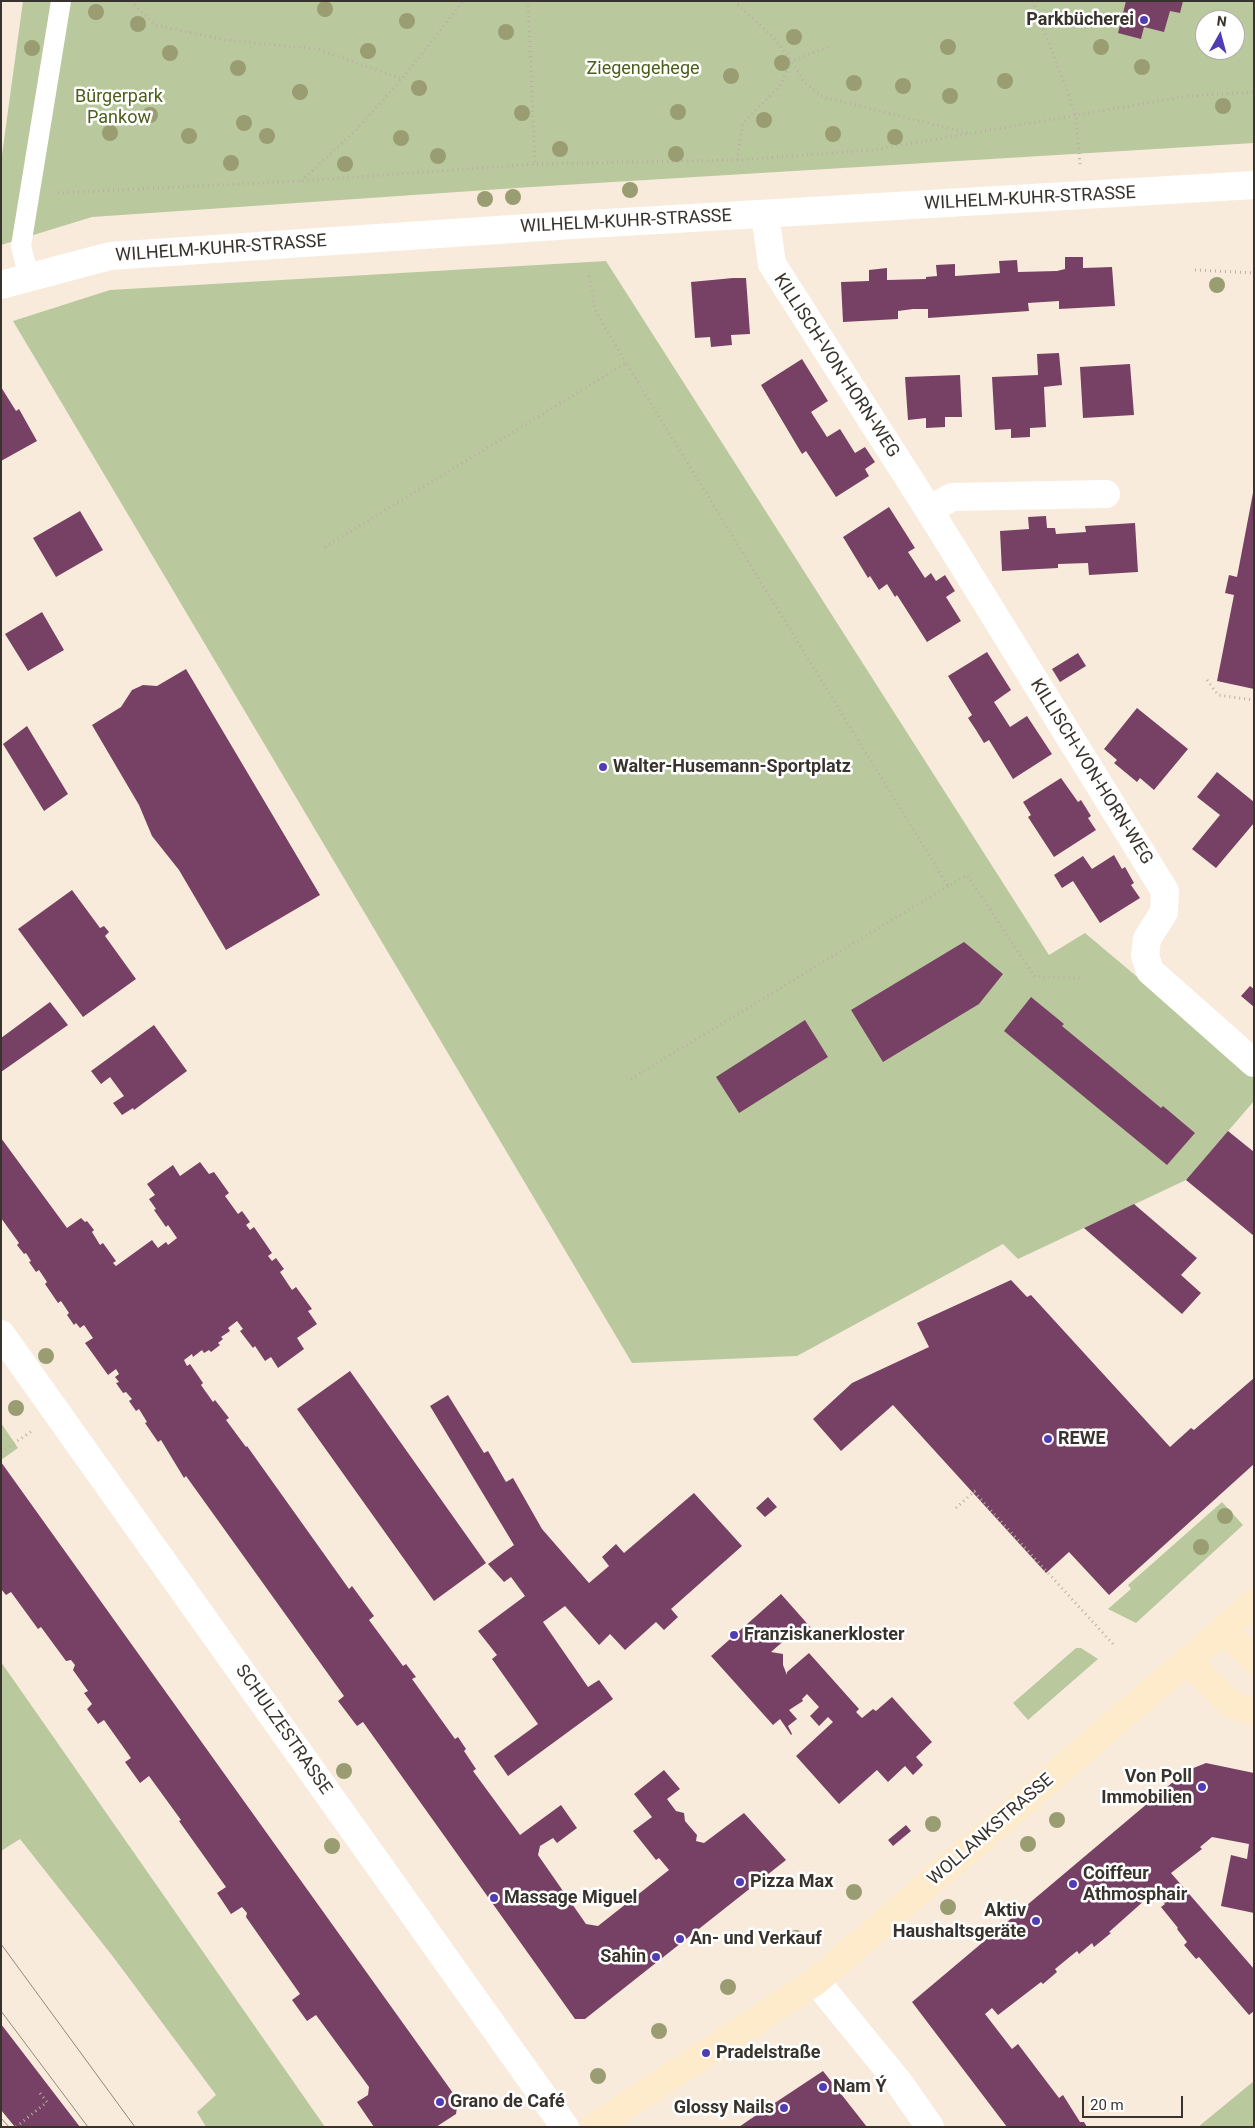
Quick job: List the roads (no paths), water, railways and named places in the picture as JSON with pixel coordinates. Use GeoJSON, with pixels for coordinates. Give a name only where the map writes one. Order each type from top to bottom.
{"type":"FeatureCollection","features":[{"type":"Feature","properties":{"kind":"main road","name":"WOLLANKSTRASSE"},"geometry":{"type":"LineString","coordinates":[[594,2127],[816,1981],[1254,1603]]}},
{"type":"Feature","properties":{"kind":"main road"},"geometry":{"type":"LineString","coordinates":[[1223,1631],[1254,1660]]}},
{"type":"Feature","properties":{"kind":"main road"},"geometry":{"type":"LineString","coordinates":[[1187,1661],[1232,1706],[1254,1711]]}},
{"type":"Feature","properties":{"kind":"street","name":"WILHELM-KUHR-STRASSE"},"geometry":{"type":"LineString","coordinates":[[1,285],[110,256],[764,214],[1254,186]]}},
{"type":"Feature","properties":{"kind":"street","name":"KILLISCH-VON-HORN-WEG"},"geometry":{"type":"LineString","coordinates":[[764,214],[772,264],[928,510],[1165,891],[1164,912],[1147,939],[1145,955],[1150,970],[1254,1063]]}},
{"type":"Feature","properties":{"kind":"street"},"geometry":{"type":"LineString","coordinates":[[928,510],[952,497],[1106,494]]}},
{"type":"Feature","properties":{"kind":"street","name":"SCHULZESTRASSE"},"geometry":{"type":"LineString","coordinates":[[1,1334],[565,2127]]}},
{"type":"Feature","properties":{"kind":"street"},"geometry":{"type":"LineString","coordinates":[[816,1981],[900,2084],[930,2127]]}},
{"type":"Feature","properties":{"kind":"lane"},"geometry":{"type":"LineString","coordinates":[[29,278],[21,246],[61,1]]}},
{"type":"Feature","properties":{"kind":"tram line"},"geometry":{"type":"LineString","coordinates":[[1,1944],[135,2127]]}},
{"type":"Feature","properties":{"kind":"tram line"},"geometry":{"type":"LineString","coordinates":[[1,2011],[88,2127]]}},
{"type":"Feature","properties":{"kind":"tram line"},"geometry":{"type":"LineString","coordinates":[[1,2118],[9,2127]]}},
{"type":"Feature","properties":{"kind":"place","name":"Parkbücherei"},"geometry":{"type":"Point","coordinates":[1144,20]}},
{"type":"Feature","properties":{"kind":"place","name":"Walter-Husemann-Sportplatz"},"geometry":{"type":"Point","coordinates":[603,767]}},
{"type":"Feature","properties":{"kind":"place","name":"REWE"},"geometry":{"type":"Point","coordinates":[1048,1439]}},
{"type":"Feature","properties":{"kind":"place","name":"Franziskanerkloster"},"geometry":{"type":"Point","coordinates":[734,1635]}},
{"type":"Feature","properties":{"kind":"place","name":"Von Poll Immobilien"},"geometry":{"type":"Point","coordinates":[1202,1787]}},
{"type":"Feature","properties":{"kind":"place","name":"Pizza Max"},"geometry":{"type":"Point","coordinates":[740,1882]}},
{"type":"Feature","properties":{"kind":"place","name":"Coiffeur Athmosphair"},"geometry":{"type":"Point","coordinates":[1073,1884]}},
{"type":"Feature","properties":{"kind":"place","name":"Massage Miguel"},"geometry":{"type":"Point","coordinates":[494,1898]}},
{"type":"Feature","properties":{"kind":"place","name":"Aktiv Haushaltsgeräte"},"geometry":{"type":"Point","coordinates":[1036,1921]}},
{"type":"Feature","properties":{"kind":"place","name":"An- und Verkauf"},"geometry":{"type":"Point","coordinates":[680,1939]}},
{"type":"Feature","properties":{"kind":"place","name":"Sahin"},"geometry":{"type":"Point","coordinates":[656,1957]}},
{"type":"Feature","properties":{"kind":"place","name":"Pradelstraße"},"geometry":{"type":"Point","coordinates":[706,2053]}},
{"type":"Feature","properties":{"kind":"place","name":"Nam Ý"},"geometry":{"type":"Point","coordinates":[823,2087]}},
{"type":"Feature","properties":{"kind":"place","name":"Grano de Café"},"geometry":{"type":"Point","coordinates":[440,2102]}},
{"type":"Feature","properties":{"kind":"place","name":"Glossy Nails"},"geometry":{"type":"Point","coordinates":[784,2108]}},
{"type":"Feature","properties":{"kind":"park label","name":"Ziegengehege"},"geometry":{"type":"Point","coordinates":[643,69]}},
{"type":"Feature","properties":{"kind":"park label","name":"Bürgerpark Pankow"},"geometry":{"type":"Point","coordinates":[119,107]}}]}
